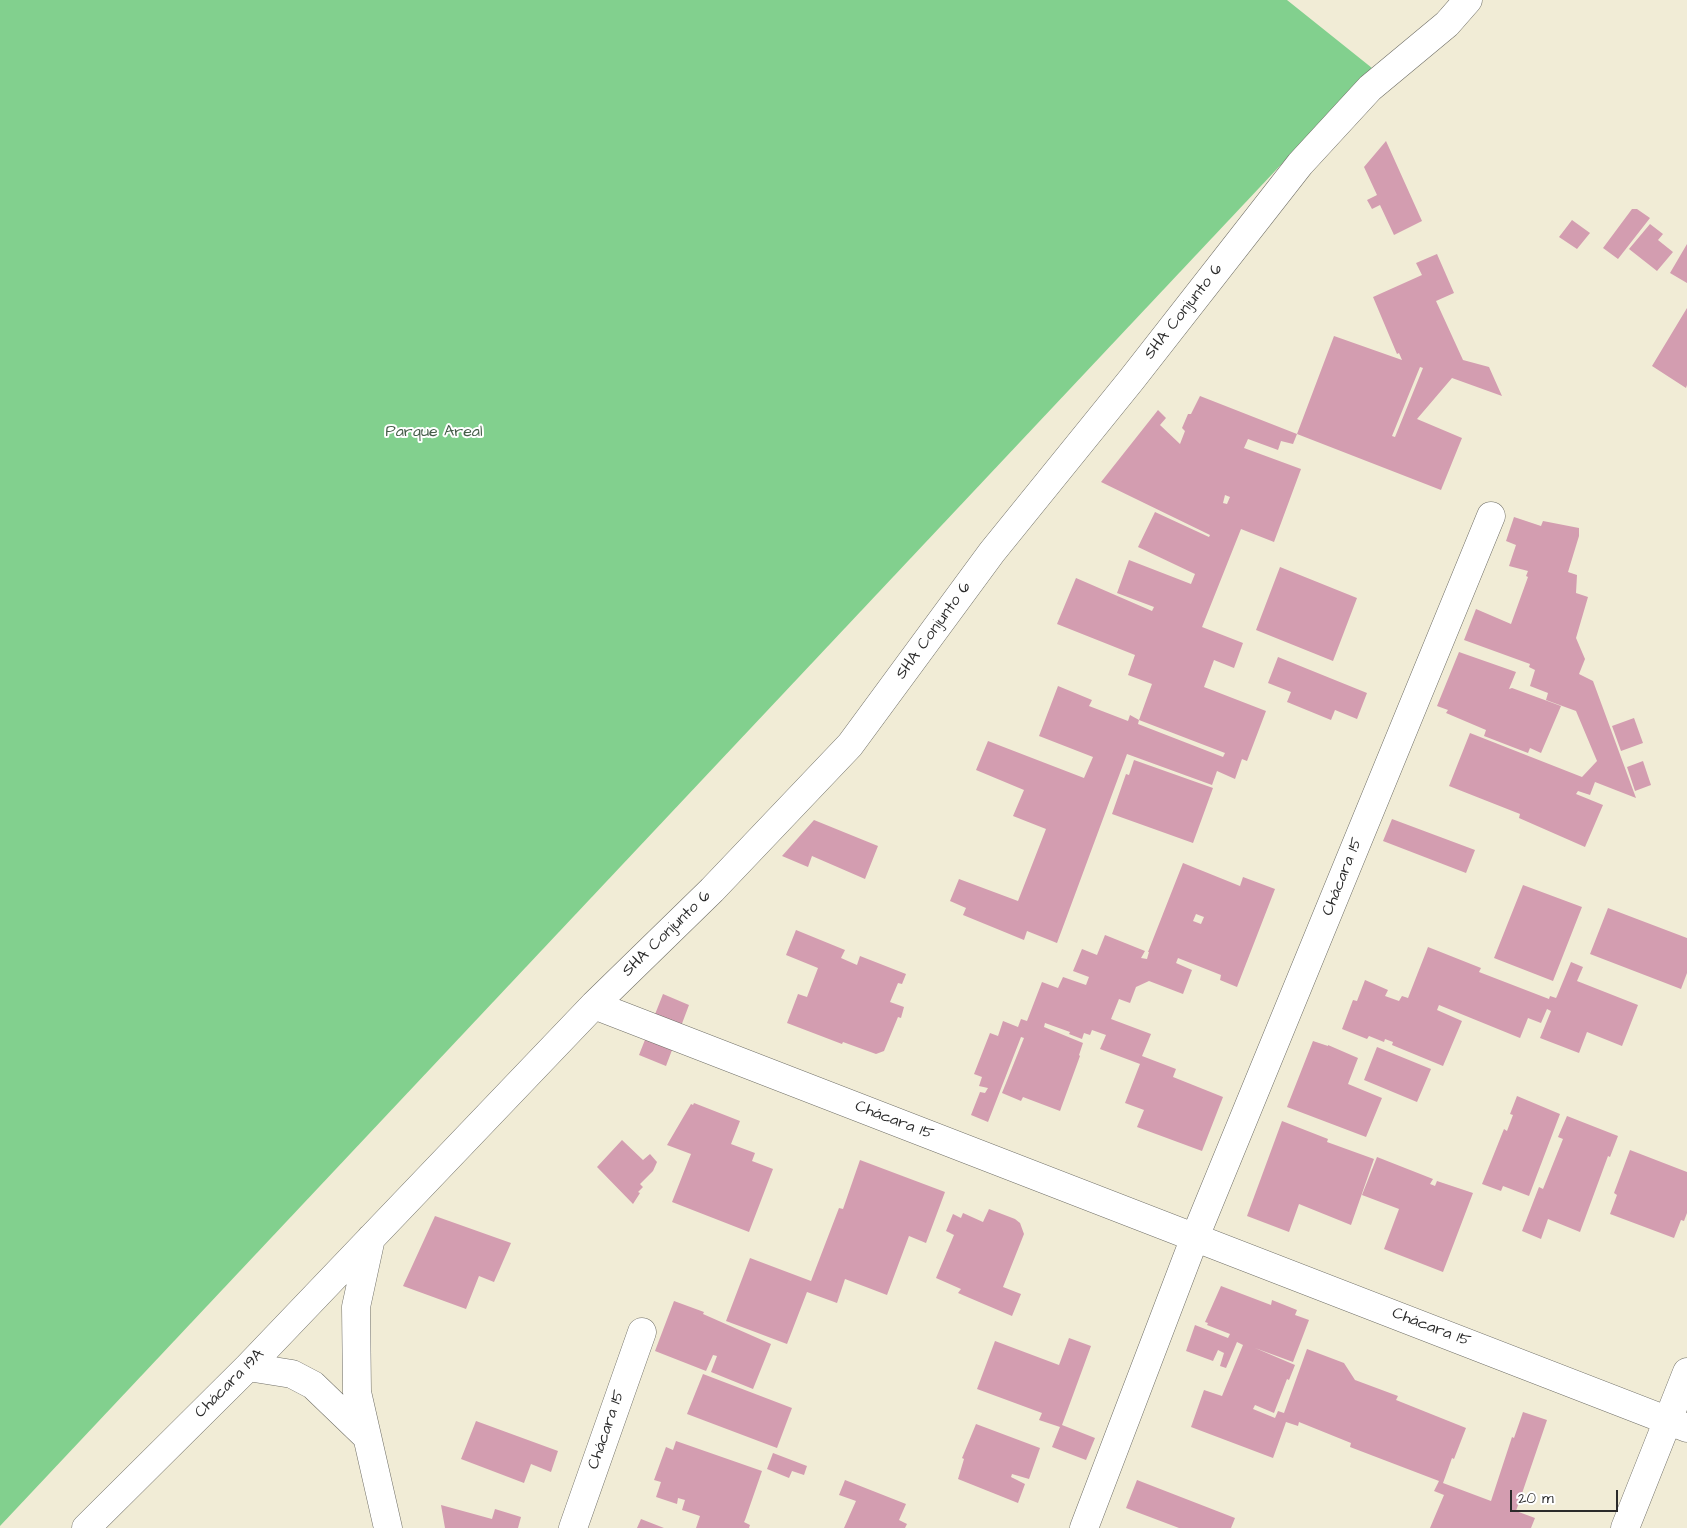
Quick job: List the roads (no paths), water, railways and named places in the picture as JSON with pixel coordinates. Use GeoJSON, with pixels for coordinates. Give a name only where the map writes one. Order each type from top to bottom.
{"type":"FeatureCollection","features":[{"type":"Feature","properties":{"kind":"street","name":"SHA Conjunto 6"},"geometry":{"type":"LineString","coordinates":[[371,1238],[594,1005],[712,890],[850,745],[992,552],[1132,379],[1300,164],[1370,88],[1446,24],[1468,0]]}},
{"type":"Feature","properties":{"kind":"street","name":"Chácara 15"},"geometry":{"type":"LineString","coordinates":[[1084,1528],[1194,1237],[1490,516]]}},
{"type":"Feature","properties":{"kind":"street","name":"Chácara 15"},"geometry":{"type":"LineString","coordinates":[[594,1005],[1678,1424]]}},
{"type":"Feature","properties":{"kind":"street","name":"Chácara 19A"},"geometry":{"type":"LineString","coordinates":[[86,1528],[248,1367],[371,1238]]}},
{"type":"Feature","properties":{"kind":"street"},"geometry":{"type":"LineString","coordinates":[[371,1238],[356,1307],[357,1392],[388,1528]]}},
{"type":"Feature","properties":{"kind":"street","name":"Chácara 15"},"geometry":{"type":"LineString","coordinates":[[573,1528],[642,1332]]}},
{"type":"Feature","properties":{"kind":"street"},"geometry":{"type":"LineString","coordinates":[[248,1367],[292,1374],[313,1384],[366,1436]]}},
{"type":"Feature","properties":{"kind":"street"},"geometry":{"type":"LineString","coordinates":[[1625,1528],[1678,1424],[1687,1372]]}},
{"type":"Feature","properties":{"kind":"park label","name":"Parque Areal"},"geometry":{"type":"Point","coordinates":[434,433]}}]}
